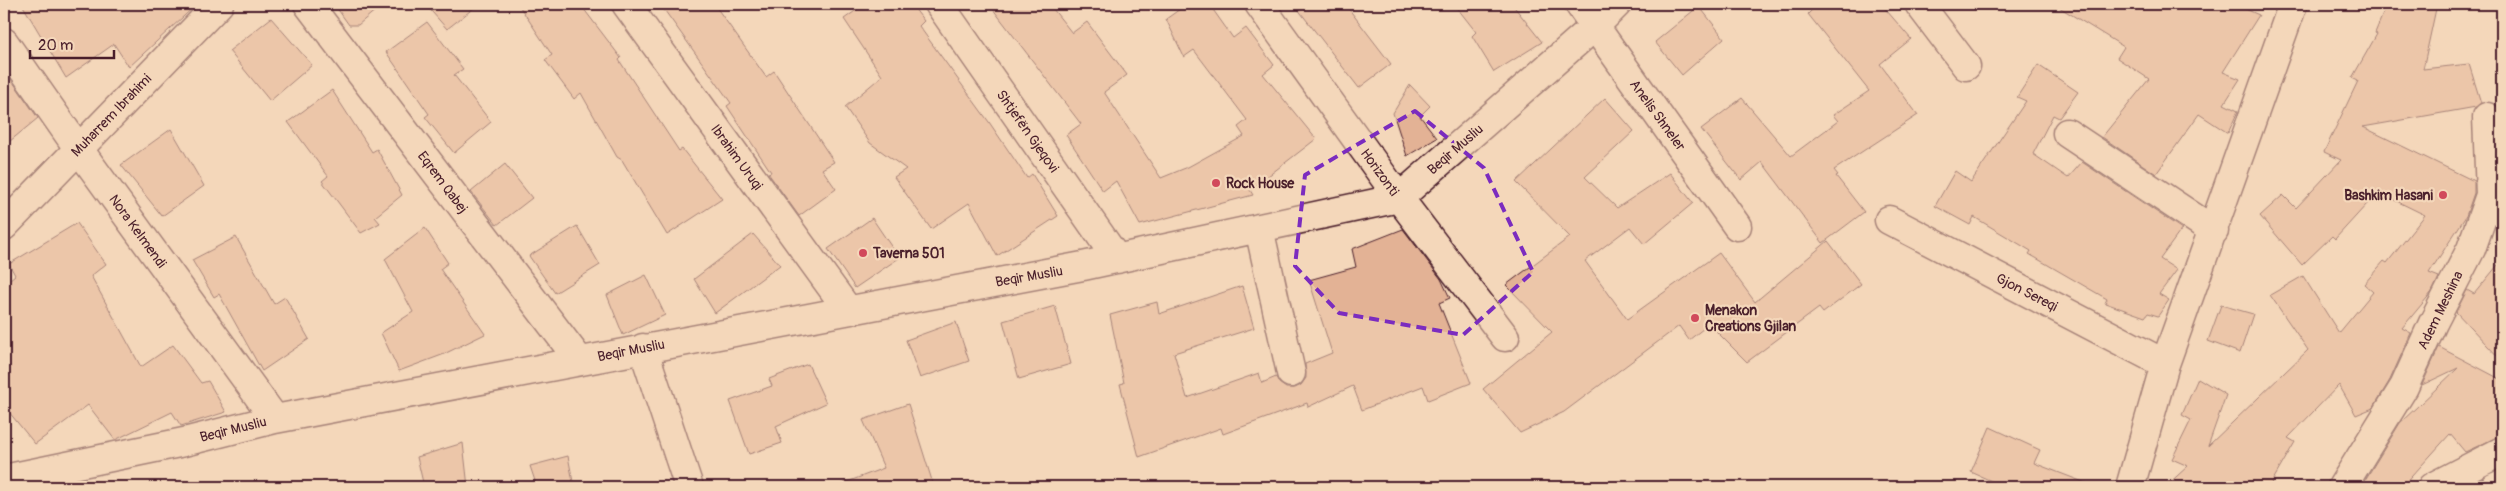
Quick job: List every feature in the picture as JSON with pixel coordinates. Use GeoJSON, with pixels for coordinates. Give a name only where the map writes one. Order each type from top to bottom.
{"type":"FeatureCollection","features":[{"type":"Feature","properties":{"kind":"street","name":"Muharrem Ibrahimi"},"geometry":{"type":"LineString","coordinates":[[4,226],[219,4]]}},
{"type":"Feature","properties":{"kind":"street","name":"Eqrem Qabej"},"geometry":{"type":"LineString","coordinates":[[308,4],[579,360]]}},
{"type":"Feature","properties":{"kind":"street","name":"Ibrahim Uruqi"},"geometry":{"type":"LineString","coordinates":[[626,4],[848,310]]}},
{"type":"Feature","properties":{"kind":"street","name":"Shtjefën Gjeqovi"},"geometry":{"type":"LineString","coordinates":[[939,4],[1117,259]]}},
{"type":"Feature","properties":{"kind":"street","name":"Horizonti"},"geometry":{"type":"LineString","coordinates":[[1258,4],[1399,198],[1505,337]]}},
{"type":"Feature","properties":{"kind":"street","name":"Anelis Shneler"},"geometry":{"type":"LineString","coordinates":[[1579,4],[1738,226]]}},
{"type":"Feature","properties":{"kind":"street","name":"Beqir Musliu"},"geometry":{"type":"LineString","coordinates":[[4,478],[184,442],[275,419],[1117,259],[1399,198],[1618,4]]}},
{"type":"Feature","properties":{"kind":"street"},"geometry":{"type":"LineString","coordinates":[[1919,4],[1966,66]]}},
{"type":"Feature","properties":{"kind":"street"},"geometry":{"type":"LineString","coordinates":[[2130,487],[2166,364],[2214,231],[2286,7]]}},
{"type":"Feature","properties":{"kind":"street","name":"Nora Kelmendi"},"geometry":{"type":"LineString","coordinates":[[4,42],[78,148],[275,419]]}},
{"type":"Feature","properties":{"kind":"street","name":"Adem Meshina"},"geometry":{"type":"LineString","coordinates":[[2342,487],[2404,387],[2433,323],[2471,249],[2490,195],[2487,117]]}},
{"type":"Feature","properties":{"kind":"street"},"geometry":{"type":"LineString","coordinates":[[2067,134],[2214,231]]}},
{"type":"Feature","properties":{"kind":"street","name":"Gjon Sereqi"},"geometry":{"type":"LineString","coordinates":[[1889,220],[2166,364]]}},
{"type":"Feature","properties":{"kind":"street"},"geometry":{"type":"LineString","coordinates":[[1259,228],[1291,373]]}},
{"type":"Feature","properties":{"kind":"street"},"geometry":{"type":"LineString","coordinates":[[643,348],[689,487]]}},
{"type":"Feature","properties":{"kind":"street"},"geometry":{"type":"LineString","coordinates":[[2432,487],[2502,451]]}},
{"type":"Feature","properties":{"kind":"street"},"geometry":{"type":"LineString","coordinates":[[2495,487],[2502,484]]}},
{"type":"Feature","properties":{"kind":"highlighted area"},"geometry":{"type":"Polygon","coordinates":[[[1415,111],[1484,168],[1533,272],[1463,335],[1339,313],[1295,266],[1305,175],[1415,111]]]}},
{"type":"Feature","properties":{"kind":"building"},"geometry":{"type":"Polygon","coordinates":[[[22,4],[197,4],[129,67],[114,44],[66,78],[22,4]]]}},
{"type":"Feature","properties":{"kind":"building"},"geometry":{"type":"Polygon","coordinates":[[[334,4],[383,4],[358,25],[349,25],[334,4]]]}},
{"type":"Feature","properties":{"kind":"building"},"geometry":{"type":"Polygon","coordinates":[[[425,4],[479,4],[447,29],[425,4]]]}},
{"type":"Feature","properties":{"kind":"building"},"geometry":{"type":"Polygon","coordinates":[[[518,4],[580,4],[621,58],[619,60],[679,151],[682,149],[722,199],[667,235],[622,160],[617,157],[581,93],[574,99],[545,60],[552,55],[518,4]]]}},
{"type":"Feature","properties":{"kind":"building"},"geometry":{"type":"Polygon","coordinates":[[[660,4],[714,4],[766,77],[774,71],[834,162],[822,169],[836,189],[799,216],[768,173],[771,172],[727,106],[731,103],[660,4]]]}},
{"type":"Feature","properties":{"kind":"building"},"geometry":{"type":"Polygon","coordinates":[[[865,4],[911,4],[924,21],[919,26],[1027,178],[1032,174],[1058,216],[997,256],[969,203],[931,229],[894,177],[906,169],[870,143],[845,107],[882,76],[844,19],[865,4]]]}},
{"type":"Feature","properties":{"kind":"building"},"geometry":{"type":"Polygon","coordinates":[[[989,4],[1049,4],[1072,33],[1087,22],[1127,75],[1104,92],[1161,178],[1188,167],[1244,136],[1238,127],[1247,120],[1194,50],[1184,57],[1166,19],[1187,4],[1209,4],[1233,38],[1246,28],[1274,65],[1263,74],[1316,139],[1250,190],[1253,195],[1140,225],[1116,181],[1103,191],[1066,135],[1081,124],[989,4]]]}},
{"type":"Feature","properties":{"kind":"building"},"geometry":{"type":"Polygon","coordinates":[[[1294,4],[1345,4],[1391,64],[1359,88],[1294,4]]]}},
{"type":"Feature","properties":{"kind":"building"},"geometry":{"type":"Polygon","coordinates":[[[1454,4],[1512,4],[1542,42],[1494,72],[1472,36],[1476,32],[1454,4]]]}},
{"type":"Feature","properties":{"kind":"building"},"geometry":{"type":"Polygon","coordinates":[[[1818,4],[1881,4],[1911,39],[1880,64],[1918,115],[1834,170],[1838,175],[1836,176],[1864,212],[1823,243],[1762,162],[1741,180],[1701,129],[1742,98],[1791,156],[1838,121],[1833,115],[1869,91],[1808,14],[1818,4]]]}},
{"type":"Feature","properties":{"kind":"building"},"geometry":{"type":"Polygon","coordinates":[[[2054,4],[2234,4],[2259,15],[2223,72],[2240,79],[2224,104],[2238,111],[2228,133],[2199,114],[2156,174],[2102,137],[2149,79],[2117,58],[2124,47],[2054,4]]]}},
{"type":"Feature","properties":{"kind":"building"},"geometry":{"type":"Polygon","coordinates":[[[2387,4],[2437,4],[2423,69],[2469,64],[2481,103],[2476,107],[2363,127],[2474,181],[2474,193],[2466,216],[2429,273],[2439,277],[2432,292],[2402,328],[2411,333],[2390,380],[2373,408],[2356,415],[2339,385],[2288,438],[2295,442],[2269,487],[2165,487],[2188,466],[2172,459],[2191,420],[2182,415],[2198,378],[2226,395],[2208,446],[2308,350],[2270,295],[2303,276],[2339,333],[2373,292],[2364,284],[2384,261],[2387,263],[2425,215],[2378,192],[2335,239],[2332,236],[2302,265],[2260,216],[2283,195],[2296,208],[2341,160],[2324,152],[2358,81],[2352,78],[2377,34],[2375,33],[2387,4]]]}},
{"type":"Feature","properties":{"kind":"building"},"geometry":{"type":"Polygon","coordinates":[[[1699,6],[1724,38],[1682,75],[1655,42],[1699,6]]]}},
{"type":"Feature","properties":{"kind":"building"},"geometry":{"type":"Polygon","coordinates":[[[271,18],[312,65],[270,101],[229,51],[271,18]]]}},
{"type":"Feature","properties":{"kind":"building"},"geometry":{"type":"Polygon","coordinates":[[[427,22],[463,69],[454,75],[491,122],[454,153],[425,117],[429,114],[386,52],[427,22]]]}},
{"type":"Feature","properties":{"kind":"building"},"geometry":{"type":"Polygon","coordinates":[[[2038,65],[2078,92],[2059,118],[2053,115],[2033,154],[2068,178],[2082,162],[2182,229],[2160,259],[2177,270],[2159,294],[2169,300],[2158,316],[2148,313],[2145,317],[2105,303],[2107,299],[2029,254],[2031,251],[1974,217],[1970,225],[1935,206],[1955,171],[1971,182],[2026,101],[2017,97],[2038,65]]]}},
{"type":"Feature","properties":{"kind":"building"},"geometry":{"type":"Polygon","coordinates":[[[4,69],[38,118],[4,146],[4,69]]]}},
{"type":"Feature","properties":{"kind":"building"},"geometry":{"type":"Polygon","coordinates":[[[1410,85],[1430,106],[1420,116],[1437,138],[1407,156],[1393,113],[1410,85]]]}},
{"type":"Feature","properties":{"kind":"building"},"geometry":{"type":"Polygon","coordinates":[[[332,90],[372,152],[377,149],[402,195],[375,217],[380,223],[361,233],[322,181],[328,176],[288,122],[332,90]]]}},
{"type":"Feature","properties":{"kind":"building"},"geometry":{"type":"Polygon","coordinates":[[[1605,98],[1634,131],[1585,177],[1617,208],[1670,173],[1693,203],[1644,244],[1630,227],[1585,261],[1627,319],[1719,253],[1755,302],[1828,241],[1861,284],[1823,313],[1819,308],[1747,362],[1709,324],[1689,340],[1679,326],[1564,412],[1520,433],[1483,389],[1552,332],[1506,285],[1570,237],[1516,182],[1605,98]]]}},
{"type":"Feature","properties":{"kind":"building"},"geometry":{"type":"Polygon","coordinates":[[[171,129],[204,186],[162,216],[121,165],[171,129]]]}},
{"type":"Feature","properties":{"kind":"building"},"geometry":{"type":"Polygon","coordinates":[[[505,164],[532,198],[497,225],[471,192],[505,164]]]}},
{"type":"Feature","properties":{"kind":"building","name":"Taverna 501"},"geometry":{"type":"Polygon","coordinates":[[[872,218],[899,258],[855,288],[828,249],[872,218]]]}},
{"type":"Feature","properties":{"kind":"building"},"geometry":{"type":"Polygon","coordinates":[[[77,223],[106,264],[91,276],[141,367],[173,345],[201,383],[208,381],[226,412],[181,426],[172,412],[115,440],[88,405],[35,444],[4,406],[4,284],[15,275],[9,264],[77,223]]]}},
{"type":"Feature","properties":{"kind":"building"},"geometry":{"type":"Polygon","coordinates":[[[577,226],[600,265],[555,293],[529,256],[577,226]]]}},
{"type":"Feature","properties":{"kind":"building"},"geometry":{"type":"Polygon","coordinates":[[[425,228],[448,263],[440,269],[485,334],[442,355],[399,371],[381,333],[413,312],[385,259],[425,228]]]}},
{"type":"Feature","properties":{"kind":"building"},"geometry":{"type":"Polygon","coordinates":[[[1403,229],[1441,279],[1450,298],[1439,303],[1471,383],[1428,400],[1423,386],[1362,410],[1353,386],[1308,407],[1307,403],[1223,434],[1221,428],[1139,457],[1120,384],[1124,383],[1110,315],[1157,302],[1159,314],[1242,286],[1254,328],[1174,353],[1187,398],[1259,373],[1262,383],[1276,377],[1279,383],[1286,388],[1295,388],[1301,385],[1306,378],[1305,364],[1332,353],[1309,280],[1356,267],[1352,249],[1403,229]]]}},
{"type":"Feature","properties":{"kind":"building"},"geometry":{"type":"Polygon","coordinates":[[[753,234],[780,265],[715,313],[694,279],[753,234]]]}},
{"type":"Feature","properties":{"kind":"building"},"geometry":{"type":"Polygon","coordinates":[[[236,237],[274,304],[285,297],[309,339],[262,371],[219,294],[214,297],[192,260],[236,237]]]}},
{"type":"Feature","properties":{"kind":"building"},"geometry":{"type":"Polygon","coordinates":[[[2502,260],[2502,361],[2456,312],[2467,290],[2474,294],[2502,260]]]}},
{"type":"Feature","properties":{"kind":"building"},"geometry":{"type":"Polygon","coordinates":[[[646,275],[665,315],[623,335],[607,295],[646,275]]]}},
{"type":"Feature","properties":{"kind":"building"},"geometry":{"type":"Polygon","coordinates":[[[2221,305],[2253,314],[2240,353],[2208,341],[2221,305]]]}},
{"type":"Feature","properties":{"kind":"building"},"geometry":{"type":"Polygon","coordinates":[[[1055,306],[1071,364],[1019,379],[1003,321],[1055,306]]]}},
{"type":"Feature","properties":{"kind":"building"},"geometry":{"type":"Polygon","coordinates":[[[956,322],[969,361],[920,378],[906,340],[956,322]]]}},
{"type":"Feature","properties":{"kind":"building"},"geometry":{"type":"Polygon","coordinates":[[[2439,347],[2502,380],[2502,435],[2465,452],[2450,434],[2402,487],[2372,487],[2365,480],[2400,423],[2458,368],[2422,385],[2439,347]]]}},
{"type":"Feature","properties":{"kind":"building"},"geometry":{"type":"Polygon","coordinates":[[[808,364],[826,403],[776,426],[782,443],[749,454],[730,401],[772,386],[769,379],[808,364]]]}},
{"type":"Feature","properties":{"kind":"building"},"geometry":{"type":"Polygon","coordinates":[[[908,404],[934,487],[839,487],[839,485],[884,468],[863,420],[908,404]]]}},
{"type":"Feature","properties":{"kind":"building"},"geometry":{"type":"Polygon","coordinates":[[[1990,427],[2040,450],[2034,463],[2091,485],[2091,487],[2005,487],[1971,472],[1990,427]]]}},
{"type":"Feature","properties":{"kind":"building"},"geometry":{"type":"Polygon","coordinates":[[[463,443],[468,487],[424,487],[417,457],[463,443]]]}},
{"type":"Feature","properties":{"kind":"building"},"geometry":{"type":"Polygon","coordinates":[[[568,456],[574,487],[537,487],[530,466],[568,456]]]}},
{"type":"Feature","properties":{"kind":"place","name":"Rock House"},"geometry":{"type":"Point","coordinates":[1216,183]}},
{"type":"Feature","properties":{"kind":"place","name":"Bashkim Hasani"},"geometry":{"type":"Point","coordinates":[2443,195]}},
{"type":"Feature","properties":{"kind":"place","name":"Taverna 501"},"geometry":{"type":"Point","coordinates":[863,253]}},
{"type":"Feature","properties":{"kind":"place","name":"Menakon Creations Gjilan"},"geometry":{"type":"Point","coordinates":[1695,318]}}]}
